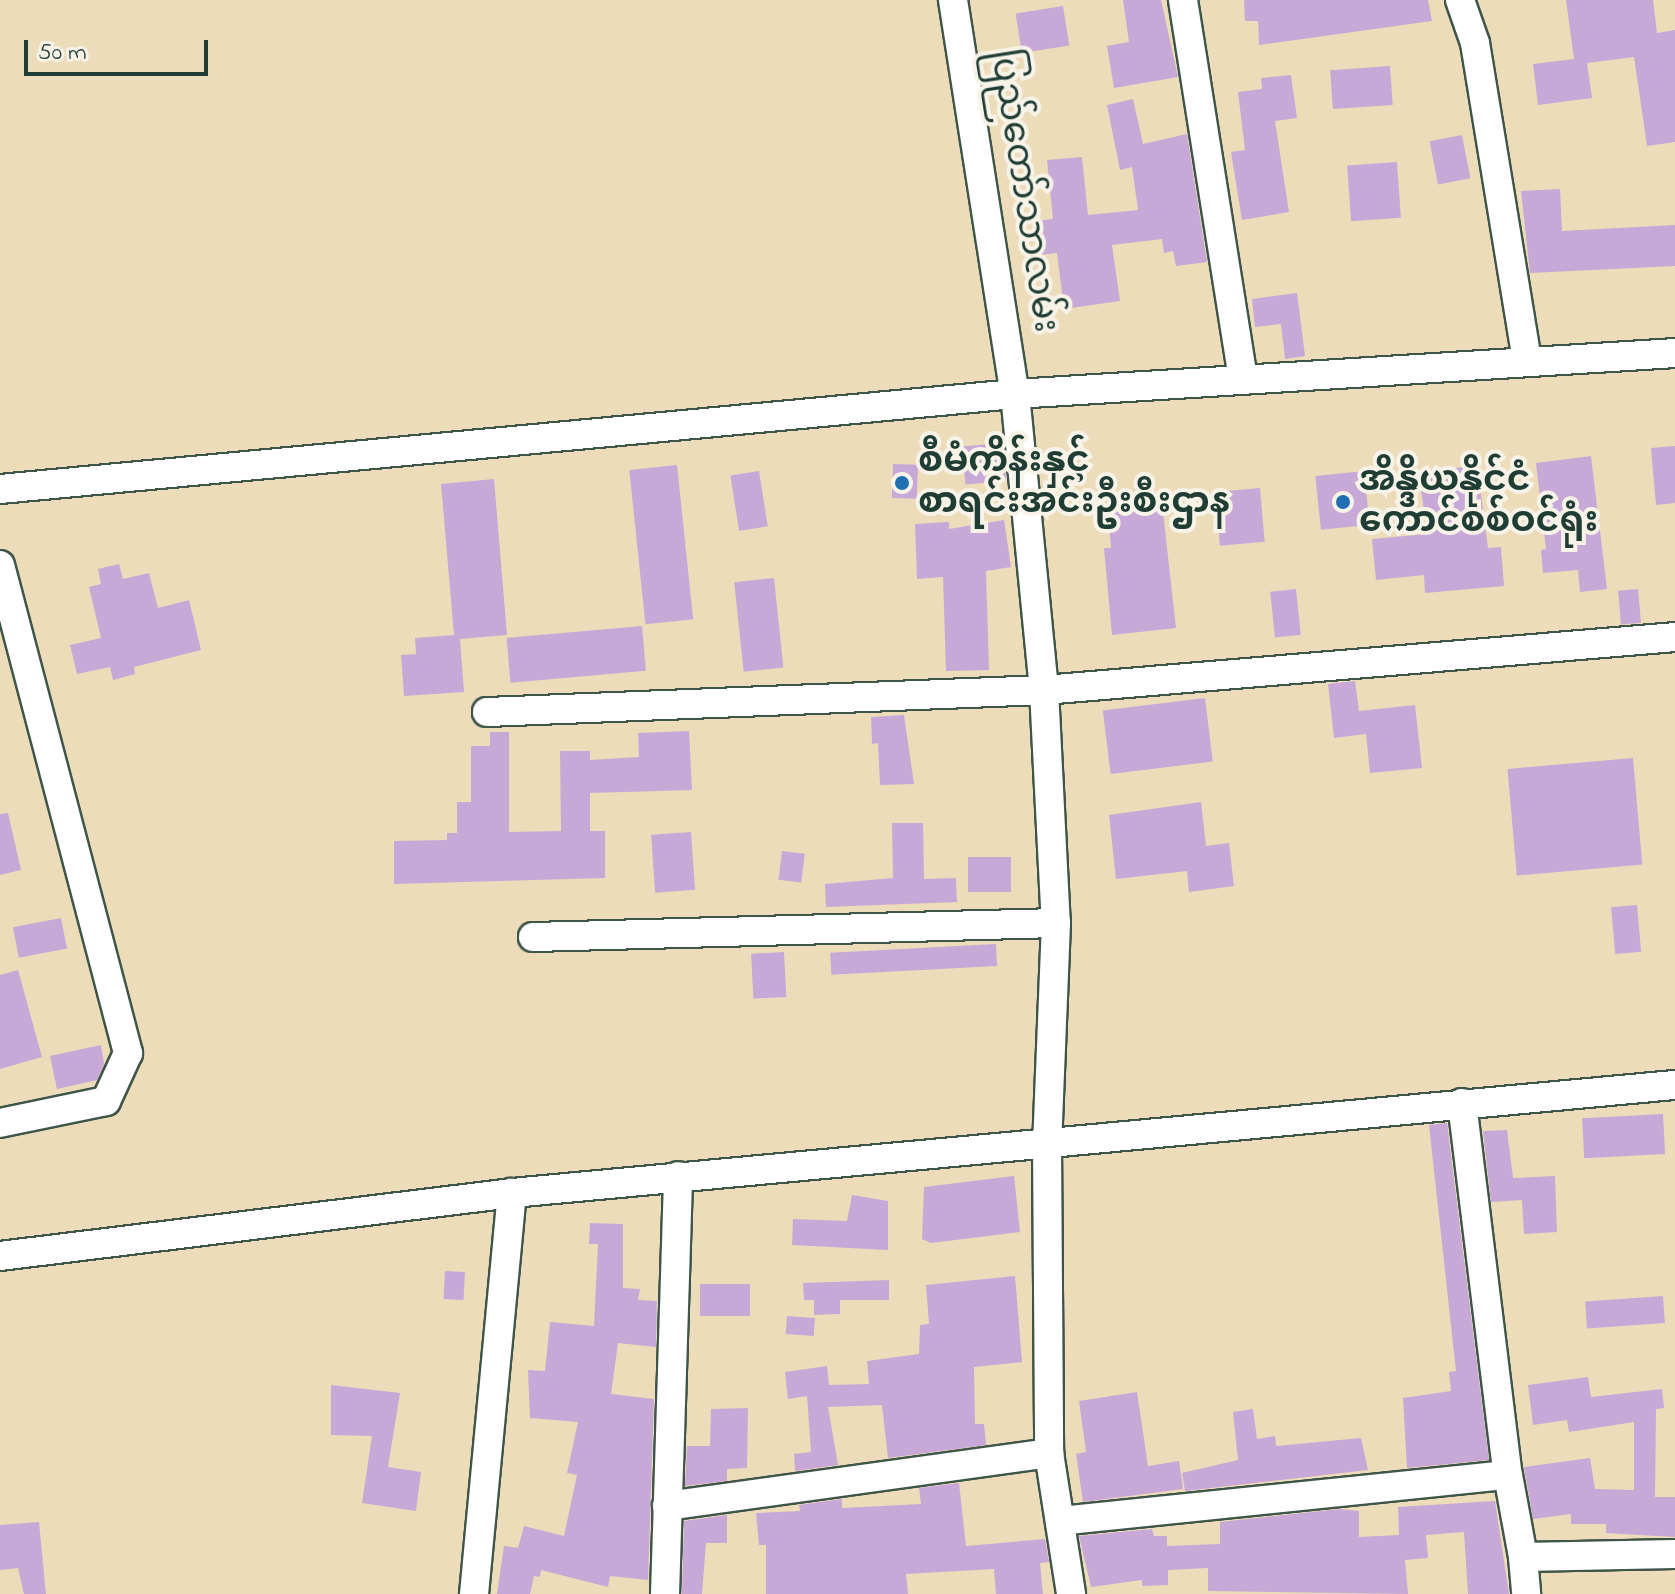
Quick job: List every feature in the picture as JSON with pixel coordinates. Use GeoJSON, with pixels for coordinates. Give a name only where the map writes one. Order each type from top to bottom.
{"type":"FeatureCollection","features":[{"type":"Feature","properties":{"kind":"street","name":"ပြည်တော်သာလမ်း"},"geometry":{"type":"LineString","coordinates":[[953,0],[1015,394],[1044,690],[1056,923],[1047,1144],[1049,1453],[1071,1594]]}},
{"type":"Feature","properties":{"kind":"street"},"geometry":{"type":"LineString","coordinates":[[1183,0],[1243,379]]}},
{"type":"Feature","properties":{"kind":"street"},"geometry":{"type":"LineString","coordinates":[[1460,0],[1475,43],[1527,361]]}},
{"type":"Feature","properties":{"kind":"street"},"geometry":{"type":"LineString","coordinates":[[0,489],[1015,394],[1675,353]]}},
{"type":"Feature","properties":{"kind":"street"},"geometry":{"type":"LineString","coordinates":[[0,565],[128,1053],[106,1101],[0,1123]]}},
{"type":"Feature","properties":{"kind":"street"},"geometry":{"type":"LineString","coordinates":[[487,712],[1044,690],[1675,637]]}},
{"type":"Feature","properties":{"kind":"street"},"geometry":{"type":"LineString","coordinates":[[533,937],[1056,923]]}},
{"type":"Feature","properties":{"kind":"street"},"geometry":{"type":"LineString","coordinates":[[0,1256],[512,1193],[678,1176],[1675,1085]]}},
{"type":"Feature","properties":{"kind":"street"},"geometry":{"type":"LineString","coordinates":[[1462,1103],[1508,1475],[1523,1557],[1526,1594]]}},
{"type":"Feature","properties":{"kind":"street"},"geometry":{"type":"LineString","coordinates":[[665,1594],[678,1176]]}},
{"type":"Feature","properties":{"kind":"street"},"geometry":{"type":"LineString","coordinates":[[474,1594],[512,1193]]}},
{"type":"Feature","properties":{"kind":"street"},"geometry":{"type":"LineString","coordinates":[[667,1506],[1049,1453]]}},
{"type":"Feature","properties":{"kind":"street"},"geometry":{"type":"LineString","coordinates":[[1060,1521],[1508,1475]]}},
{"type":"Feature","properties":{"kind":"street"},"geometry":{"type":"LineString","coordinates":[[1523,1557],[1675,1554]]}},
{"type":"Feature","properties":{"kind":"building"},"geometry":{"type":"Polygon","coordinates":[[[1123,0],[1161,0],[1178,77],[1114,88],[1107,46],[1129,42],[1123,0]]]}},
{"type":"Feature","properties":{"kind":"building"},"geometry":{"type":"Polygon","coordinates":[[[1244,0],[1428,0],[1432,21],[1259,45],[1258,21],[1245,21],[1244,0]]]}},
{"type":"Feature","properties":{"kind":"building"},"geometry":{"type":"Polygon","coordinates":[[[1566,0],[1653,0],[1657,33],[1675,30],[1675,142],[1647,146],[1634,57],[1587,63],[1592,98],[1538,105],[1533,64],[1574,59],[1566,0]]]}},
{"type":"Feature","properties":{"kind":"building"},"geometry":{"type":"Polygon","coordinates":[[[1063,6],[1069,46],[1022,53],[1016,14],[1063,6]]]}},
{"type":"Feature","properties":{"kind":"building"},"geometry":{"type":"Polygon","coordinates":[[[1390,66],[1393,105],[1333,109],[1330,70],[1390,66]]]}},
{"type":"Feature","properties":{"kind":"building"},"geometry":{"type":"Polygon","coordinates":[[[1291,75],[1297,118],[1275,121],[1289,212],[1242,220],[1231,152],[1245,150],[1238,92],[1262,89],[1261,78],[1291,75]]]}},
{"type":"Feature","properties":{"kind":"building"},"geometry":{"type":"Polygon","coordinates":[[[1133,99],[1143,144],[1187,134],[1207,262],[1176,266],[1173,251],[1164,253],[1162,239],[1112,245],[1120,301],[1064,309],[1057,253],[1040,255],[1036,221],[1053,219],[1047,160],[1082,157],[1088,215],[1138,210],[1132,167],[1120,170],[1107,105],[1133,99]]]}},
{"type":"Feature","properties":{"kind":"building"},"geometry":{"type":"Polygon","coordinates":[[[1462,135],[1470,178],[1438,184],[1430,141],[1462,135]]]}},
{"type":"Feature","properties":{"kind":"building"},"geometry":{"type":"Polygon","coordinates":[[[1397,162],[1401,218],[1351,221],[1347,165],[1397,162]]]}},
{"type":"Feature","properties":{"kind":"building"},"geometry":{"type":"Polygon","coordinates":[[[1560,189],[1562,231],[1675,225],[1675,266],[1530,273],[1521,191],[1560,189]]]}},
{"type":"Feature","properties":{"kind":"building"},"geometry":{"type":"Polygon","coordinates":[[[1297,293],[1305,356],[1285,359],[1281,324],[1255,327],[1252,299],[1297,293]]]}},
{"type":"Feature","properties":{"kind":"building"},"geometry":{"type":"Polygon","coordinates":[[[1003,443],[1006,481],[965,484],[962,447],[1003,443]]]}},
{"type":"Feature","properties":{"kind":"building"},"geometry":{"type":"Polygon","coordinates":[[[1675,446],[1675,503],[1656,505],[1651,448],[1675,446]]]}},
{"type":"Feature","properties":{"kind":"building"},"geometry":{"type":"Polygon","coordinates":[[[1591,456],[1607,589],[1580,592],[1578,570],[1543,573],[1541,550],[1546,549],[1536,463],[1591,456]]]}},
{"type":"Feature","properties":{"kind":"building"},"geometry":{"type":"Polygon","coordinates":[[[893,464],[918,465],[917,499],[892,498],[893,464]]]}},
{"type":"Feature","properties":{"kind":"building"},"geometry":{"type":"Polygon","coordinates":[[[677,465],[693,619],[645,624],[629,470],[677,465]]]}},
{"type":"Feature","properties":{"kind":"building"},"geometry":{"type":"Polygon","coordinates":[[[1477,465],[1488,548],[1501,547],[1504,586],[1425,593],[1424,575],[1376,580],[1372,539],[1427,534],[1419,473],[1477,465]]]}},
{"type":"Feature","properties":{"kind":"building"},"geometry":{"type":"Polygon","coordinates":[[[759,471],[768,526],[739,531],[730,476],[759,471]]]}},
{"type":"Feature","properties":{"kind":"building"},"geometry":{"type":"Polygon","coordinates":[[[1364,471],[1370,525],[1321,530],[1315,476],[1364,471]]]}},
{"type":"Feature","properties":{"kind":"building"},"geometry":{"type":"Polygon","coordinates":[[[494,479],[507,635],[460,639],[464,692],[404,696],[401,655],[416,654],[415,638],[454,635],[441,484],[494,479]]]}},
{"type":"Feature","properties":{"kind":"building"},"geometry":{"type":"Polygon","coordinates":[[[1260,488],[1265,542],[1220,546],[1215,492],[1260,488]]]}},
{"type":"Feature","properties":{"kind":"building"},"geometry":{"type":"Polygon","coordinates":[[[1161,494],[1176,628],[1112,635],[1104,548],[1111,548],[1107,503],[1161,494]]]}},
{"type":"Feature","properties":{"kind":"building"},"geometry":{"type":"Polygon","coordinates":[[[1004,520],[1011,567],[986,571],[989,670],[946,671],[943,577],[917,579],[915,524],[949,522],[949,529],[1004,520]]]}},
{"type":"Feature","properties":{"kind":"building"},"geometry":{"type":"Polygon","coordinates":[[[119,564],[123,579],[149,573],[158,608],[189,600],[201,650],[134,667],[135,674],[113,680],[110,667],[77,674],[70,645],[101,638],[89,587],[101,584],[98,569],[119,564]]]}},
{"type":"Feature","properties":{"kind":"building"},"geometry":{"type":"Polygon","coordinates":[[[774,578],[783,668],[744,672],[734,582],[774,578]]]}},
{"type":"Feature","properties":{"kind":"building"},"geometry":{"type":"Polygon","coordinates":[[[1296,589],[1301,635],[1275,637],[1270,592],[1296,589]]]}},
{"type":"Feature","properties":{"kind":"building"},"geometry":{"type":"Polygon","coordinates":[[[1638,589],[1641,623],[1621,625],[1618,591],[1638,589]]]}},
{"type":"Feature","properties":{"kind":"building"},"geometry":{"type":"Polygon","coordinates":[[[642,626],[646,671],[510,683],[507,638],[642,626]]]}},
{"type":"Feature","properties":{"kind":"building"},"geometry":{"type":"Polygon","coordinates":[[[1355,681],[1359,711],[1415,705],[1422,768],[1370,773],[1366,734],[1334,738],[1328,684],[1355,681]]]}},
{"type":"Feature","properties":{"kind":"building"},"geometry":{"type":"Polygon","coordinates":[[[1205,698],[1213,762],[1111,774],[1103,711],[1205,698]]]}},
{"type":"Feature","properties":{"kind":"building"},"geometry":{"type":"Polygon","coordinates":[[[904,715],[914,784],[880,785],[878,743],[872,744],[871,717],[904,715]]]}},
{"type":"Feature","properties":{"kind":"building"},"geometry":{"type":"Polygon","coordinates":[[[689,731],[692,790],[590,793],[590,831],[605,831],[605,878],[394,884],[394,841],[447,840],[447,833],[457,833],[457,802],[471,802],[471,746],[490,746],[490,732],[509,732],[509,832],[561,831],[560,751],[590,751],[590,760],[639,757],[638,733],[689,731]]]}},
{"type":"Feature","properties":{"kind":"building"},"geometry":{"type":"Polygon","coordinates":[[[1633,758],[1642,865],[1517,876],[1507,769],[1633,758]]]}},
{"type":"Feature","properties":{"kind":"building"},"geometry":{"type":"Polygon","coordinates":[[[1201,802],[1206,846],[1229,843],[1234,886],[1189,892],[1187,871],[1116,879],[1109,815],[1201,802]]]}},
{"type":"Feature","properties":{"kind":"building"},"geometry":{"type":"Polygon","coordinates":[[[8,813],[21,870],[0,875],[0,814],[8,813]]]}},
{"type":"Feature","properties":{"kind":"building"},"geometry":{"type":"Polygon","coordinates":[[[892,823],[923,823],[924,879],[956,878],[957,902],[826,907],[825,884],[893,878],[892,823]]]}},
{"type":"Feature","properties":{"kind":"building"},"geometry":{"type":"Polygon","coordinates":[[[691,832],[695,890],[655,893],[651,835],[691,832]]]}},
{"type":"Feature","properties":{"kind":"building"},"geometry":{"type":"Polygon","coordinates":[[[782,851],[805,854],[801,883],[778,880],[782,851]]]}},
{"type":"Feature","properties":{"kind":"building"},"geometry":{"type":"Polygon","coordinates":[[[968,857],[1011,857],[1011,892],[968,892],[968,857]]]}},
{"type":"Feature","properties":{"kind":"building"},"geometry":{"type":"Polygon","coordinates":[[[1637,905],[1641,952],[1615,954],[1611,907],[1637,905]]]}},
{"type":"Feature","properties":{"kind":"building"},"geometry":{"type":"Polygon","coordinates":[[[61,918],[67,948],[19,958],[13,927],[61,918]]]}},
{"type":"Feature","properties":{"kind":"building"},"geometry":{"type":"Polygon","coordinates":[[[996,944],[997,966],[831,975],[830,953],[996,944]]]}},
{"type":"Feature","properties":{"kind":"building"},"geometry":{"type":"Polygon","coordinates":[[[784,952],[786,997],[753,999],[751,954],[784,952]]]}},
{"type":"Feature","properties":{"kind":"building"},"geometry":{"type":"Polygon","coordinates":[[[18,970],[42,1057],[0,1069],[0,975],[18,970]]]}},
{"type":"Feature","properties":{"kind":"building"},"geometry":{"type":"Polygon","coordinates":[[[101,1045],[104,1064],[97,1080],[57,1089],[50,1056],[101,1045]]]}},
{"type":"Feature","properties":{"kind":"building"},"geometry":{"type":"Polygon","coordinates":[[[1663,1114],[1665,1154],[1584,1158],[1582,1118],[1663,1114]]]}},
{"type":"Feature","properties":{"kind":"building"},"geometry":{"type":"Polygon","coordinates":[[[1447,1123],[1489,1460],[1407,1468],[1403,1398],[1451,1391],[1449,1372],[1456,1371],[1429,1125],[1447,1123]]]}},
{"type":"Feature","properties":{"kind":"building"},"geometry":{"type":"Polygon","coordinates":[[[1507,1130],[1513,1178],[1555,1176],[1557,1232],[1524,1234],[1522,1200],[1491,1202],[1483,1131],[1507,1130]]]}},
{"type":"Feature","properties":{"kind":"building"},"geometry":{"type":"Polygon","coordinates":[[[1014,1176],[1020,1232],[931,1243],[922,1239],[924,1187],[1014,1176]]]}},
{"type":"Feature","properties":{"kind":"building"},"geometry":{"type":"Polygon","coordinates":[[[852,1195],[888,1201],[888,1250],[792,1245],[793,1219],[847,1221],[852,1195]]]}},
{"type":"Feature","properties":{"kind":"building"},"geometry":{"type":"Polygon","coordinates":[[[590,1223],[623,1224],[623,1288],[640,1289],[638,1300],[657,1301],[656,1347],[618,1343],[611,1394],[654,1399],[648,1580],[610,1576],[608,1587],[541,1570],[540,1577],[534,1576],[530,1594],[497,1594],[504,1546],[518,1548],[524,1526],[564,1536],[577,1475],[567,1473],[578,1422],[530,1418],[528,1370],[545,1371],[550,1322],[594,1326],[598,1244],[589,1244],[590,1223]]]}},
{"type":"Feature","properties":{"kind":"building"},"geometry":{"type":"Polygon","coordinates":[[[445,1271],[465,1272],[464,1300],[444,1299],[445,1271]]]}},
{"type":"Feature","properties":{"kind":"building"},"geometry":{"type":"Polygon","coordinates":[[[1015,1276],[1022,1362],[974,1367],[975,1424],[984,1424],[986,1445],[888,1458],[882,1405],[828,1407],[838,1465],[795,1471],[794,1454],[811,1452],[807,1396],[788,1399],[785,1372],[827,1366],[829,1385],[869,1384],[867,1361],[919,1354],[920,1325],[929,1324],[926,1285],[1015,1276]]]}},
{"type":"Feature","properties":{"kind":"building"},"geometry":{"type":"Polygon","coordinates":[[[889,1280],[889,1300],[840,1300],[840,1314],[814,1315],[814,1300],[804,1300],[803,1283],[889,1280]]]}},
{"type":"Feature","properties":{"kind":"building"},"geometry":{"type":"Polygon","coordinates":[[[700,1284],[750,1284],[750,1316],[700,1316],[700,1284]]]}},
{"type":"Feature","properties":{"kind":"building"},"geometry":{"type":"Polygon","coordinates":[[[1663,1296],[1665,1323],[1587,1328],[1585,1301],[1663,1296]]]}},
{"type":"Feature","properties":{"kind":"building"},"geometry":{"type":"Polygon","coordinates":[[[787,1316],[815,1318],[814,1336],[786,1334],[787,1316]]]}},
{"type":"Feature","properties":{"kind":"building"},"geometry":{"type":"Polygon","coordinates":[[[1588,1377],[1591,1397],[1662,1389],[1664,1408],[1656,1409],[1655,1497],[1675,1497],[1675,1537],[1606,1533],[1606,1524],[1571,1524],[1571,1514],[1533,1519],[1524,1467],[1590,1458],[1595,1489],[1634,1490],[1634,1422],[1569,1432],[1567,1420],[1533,1425],[1528,1385],[1588,1377]]]}},
{"type":"Feature","properties":{"kind":"building"},"geometry":{"type":"Polygon","coordinates":[[[331,1385],[400,1393],[388,1467],[421,1472],[416,1511],[362,1503],[372,1436],[331,1435],[331,1385]]]}},
{"type":"Feature","properties":{"kind":"building"},"geometry":{"type":"Polygon","coordinates":[[[1137,1392],[1148,1466],[1179,1461],[1183,1489],[1083,1502],[1076,1454],[1086,1452],[1079,1401],[1137,1392]]]}},
{"type":"Feature","properties":{"kind":"building"},"geometry":{"type":"Polygon","coordinates":[[[748,1408],[747,1468],[727,1469],[727,1481],[685,1486],[687,1446],[710,1446],[711,1409],[748,1408]]]}},
{"type":"Feature","properties":{"kind":"building"},"geometry":{"type":"Polygon","coordinates":[[[1253,1409],[1257,1439],[1275,1436],[1276,1446],[1361,1438],[1368,1470],[1185,1491],[1182,1473],[1238,1460],[1233,1412],[1253,1409]]]}},
{"type":"Feature","properties":{"kind":"building"},"geometry":{"type":"Polygon","coordinates":[[[959,1483],[966,1546],[1045,1539],[1049,1562],[1040,1563],[1043,1594],[996,1594],[994,1569],[906,1574],[908,1594],[766,1594],[766,1545],[759,1545],[756,1513],[800,1511],[799,1505],[842,1499],[842,1508],[921,1504],[919,1488],[959,1483]]]}},
{"type":"Feature","properties":{"kind":"building"},"geometry":{"type":"Polygon","coordinates":[[[1495,1501],[1509,1594],[1468,1594],[1464,1532],[1426,1535],[1428,1558],[1405,1560],[1408,1594],[1208,1591],[1208,1568],[1168,1570],[1168,1585],[1142,1586],[1142,1580],[1091,1587],[1079,1536],[1152,1529],[1154,1536],[1167,1536],[1167,1546],[1220,1544],[1220,1522],[1340,1509],[1359,1511],[1359,1537],[1399,1535],[1398,1507],[1495,1501]]]}},
{"type":"Feature","properties":{"kind":"building"},"geometry":{"type":"Polygon","coordinates":[[[727,1515],[727,1543],[706,1543],[702,1594],[682,1594],[684,1521],[727,1515]]]}},
{"type":"Feature","properties":{"kind":"building"},"geometry":{"type":"Polygon","coordinates":[[[39,1522],[46,1594],[24,1594],[18,1568],[0,1570],[0,1525],[39,1522]]]}},
{"type":"Feature","properties":{"kind":"place","name":"စီမံကိန်းနှင့် စာရင်းအင်းဦးစီးဌာန"},"geometry":{"type":"Point","coordinates":[902,483]}},
{"type":"Feature","properties":{"kind":"place","name":"အိန္ဒိယနိုင်ငံ ကောင်စစ်ဝင်ရုံး"},"geometry":{"type":"Point","coordinates":[1343,502]}}]}
